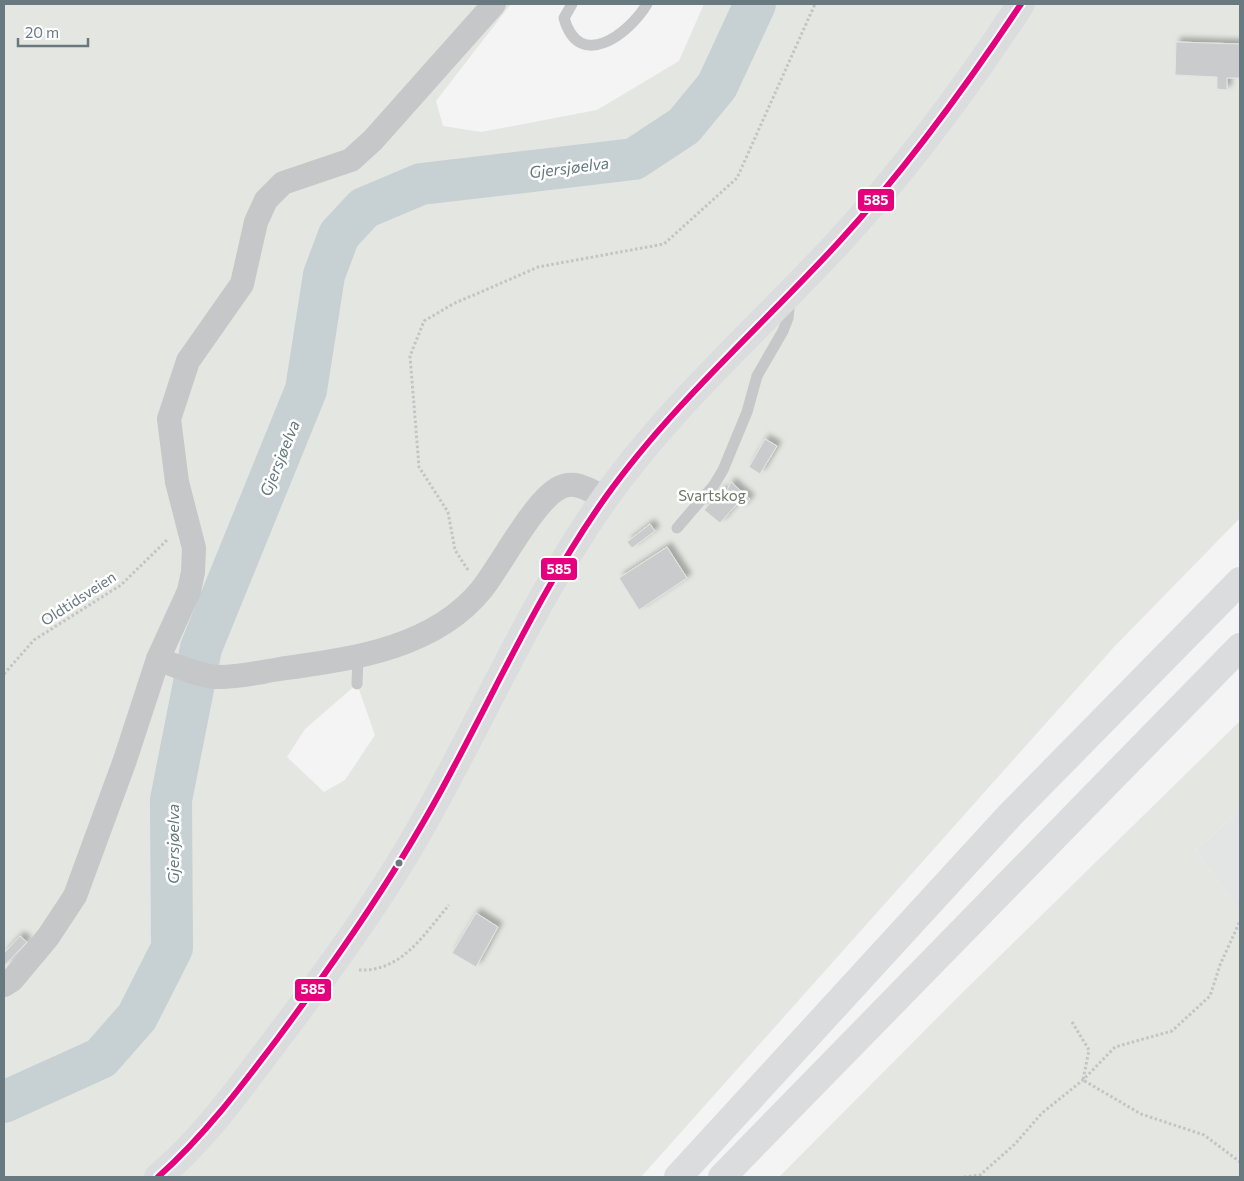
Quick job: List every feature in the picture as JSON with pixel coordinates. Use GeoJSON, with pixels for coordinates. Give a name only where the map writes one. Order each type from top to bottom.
{"type":"FeatureCollection","features":[{"type":"Feature","properties":{"kind":"main road"},"geometry":{"type":"LineString","coordinates":[[158,1177],[187,1150],[221,1111],[332,966],[414,841],[534,611],[605,498],[672,415],[865,212],[918,149],[957,98],[1021,4]]}},
{"type":"Feature","properties":{"kind":"main road"},"geometry":{"type":"LineString","coordinates":[[678,1177],[1010,815],[1240,581]]}},
{"type":"Feature","properties":{"kind":"main road"},"geometry":{"type":"LineString","coordinates":[[722,1177],[1240,648]]}},
{"type":"Feature","properties":{"kind":"street"},"geometry":{"type":"LineString","coordinates":[[4,985],[12,980],[48,937],[75,896],[125,760],[158,659],[189,591],[193,572],[194,548],[177,482],[169,419],[188,361],[242,284],[256,222],[266,200],[283,183],[351,160],[373,140],[494,4]]}},
{"type":"Feature","properties":{"kind":"street"},"geometry":{"type":"LineString","coordinates":[[158,659],[183,669],[216,677],[358,658],[420,636],[455,616],[481,590],[519,534],[548,497],[560,487],[571,484],[584,487],[605,498]]}},
{"type":"Feature","properties":{"kind":"lane"},"geometry":{"type":"LineString","coordinates":[[572,4],[564,18],[568,32],[579,42],[591,46],[606,43],[624,33],[646,4]]}},
{"type":"Feature","properties":{"kind":"lane"},"geometry":{"type":"LineString","coordinates":[[677,528],[714,485],[723,470],[747,412],[757,376],[784,331],[788,318],[790,292]]}},
{"type":"Feature","properties":{"kind":"lane"},"geometry":{"type":"LineString","coordinates":[[357,684],[358,658]]}},
{"type":"Feature","properties":{"kind":"path"},"geometry":{"type":"LineString","coordinates":[[481,590],[455,550],[448,512],[419,467],[410,356],[424,321],[453,304],[538,267],[664,244],[737,178],[815,4]]}},
{"type":"Feature","properties":{"kind":"path","name":"Oldtidsveien"},"geometry":{"type":"LineString","coordinates":[[4,674],[34,640],[120,585],[187,521]]}},
{"type":"Feature","properties":{"kind":"path"},"geometry":{"type":"LineString","coordinates":[[332,966],[352,970],[375,971],[386,966],[403,957],[450,905]]}},
{"type":"Feature","properties":{"kind":"path"},"geometry":{"type":"LineString","coordinates":[[964,1177],[980,1175],[1015,1144],[1042,1113],[1083,1080],[1115,1047],[1172,1031],[1210,996],[1220,965],[1240,921]]}},
{"type":"Feature","properties":{"kind":"path"},"geometry":{"type":"LineString","coordinates":[[1072,1022],[1089,1050],[1083,1080]]}},
{"type":"Feature","properties":{"kind":"path"},"geometry":{"type":"LineString","coordinates":[[1083,1080],[1141,1114],[1204,1135],[1240,1162]]}},
{"type":"Feature","properties":{"kind":"shaded area"},"geometry":{"type":"Polygon","coordinates":[[[1240,811],[1240,912],[1196,850],[1240,811]]]}},
{"type":"Feature","properties":{"kind":"green space","name":"Svartskog"},"geometry":{"type":"Polygon","coordinates":[[[4,4],[511,4],[436,101],[443,126],[481,132],[597,110],[679,61],[704,4],[1240,4],[1240,518],[1114,647],[641,1177],[4,1177],[4,4]],[[357,684],[305,729],[287,757],[324,792],[345,780],[375,735],[357,684]]]}},
{"type":"Feature","properties":{"kind":"green space"},"geometry":{"type":"Polygon","coordinates":[[[1240,721],[1240,811],[1196,850],[1240,912],[1240,1177],[779,1177],[962,993],[1240,721]]]}},
{"type":"Feature","properties":{"kind":"building"},"geometry":{"type":"Polygon","coordinates":[[[1176,42],[1240,44],[1240,78],[1227,78],[1227,90],[1217,89],[1217,77],[1175,75],[1176,42]]]}},
{"type":"Feature","properties":{"kind":"building"},"geometry":{"type":"Polygon","coordinates":[[[765,439],[777,446],[760,474],[749,467],[765,439]]]}},
{"type":"Feature","properties":{"kind":"building"},"geometry":{"type":"Polygon","coordinates":[[[731,482],[750,499],[742,508],[737,504],[720,523],[704,510],[722,490],[725,494],[731,482]]]}},
{"type":"Feature","properties":{"kind":"building"},"geometry":{"type":"Polygon","coordinates":[[[650,524],[655,531],[632,548],[627,542],[650,524]]]}},
{"type":"Feature","properties":{"kind":"building"},"geometry":{"type":"Polygon","coordinates":[[[667,547],[687,578],[639,610],[619,578],[667,547]]]}},
{"type":"Feature","properties":{"kind":"building"},"geometry":{"type":"Polygon","coordinates":[[[476,913],[498,927],[476,967],[452,953],[476,913]]]}},
{"type":"Feature","properties":{"kind":"building"},"geometry":{"type":"Polygon","coordinates":[[[20,936],[27,942],[4,966],[4,953],[20,936]]]}},
{"type":"Feature","properties":{"kind":"waterway","name":"Gjersjøelva"},"geometry":{"type":"LineString","coordinates":[[4,1102],[101,1058],[137,1017],[172,948],[171,800],[201,648],[306,390],[324,275],[339,235],[364,208],[421,184],[634,159],[684,126],[717,86],[755,4]]}},
{"type":"Feature","properties":{"kind":"transit line","name":"585"},"geometry":{"type":"LineString","coordinates":[[158,1177],[191,1145],[236,1093],[347,942],[391,876],[431,809],[542,599],[562,564],[605,498],[659,430],[688,398],[808,275],[863,215],[911,157],[956,97],[1021,4]]}}]}
